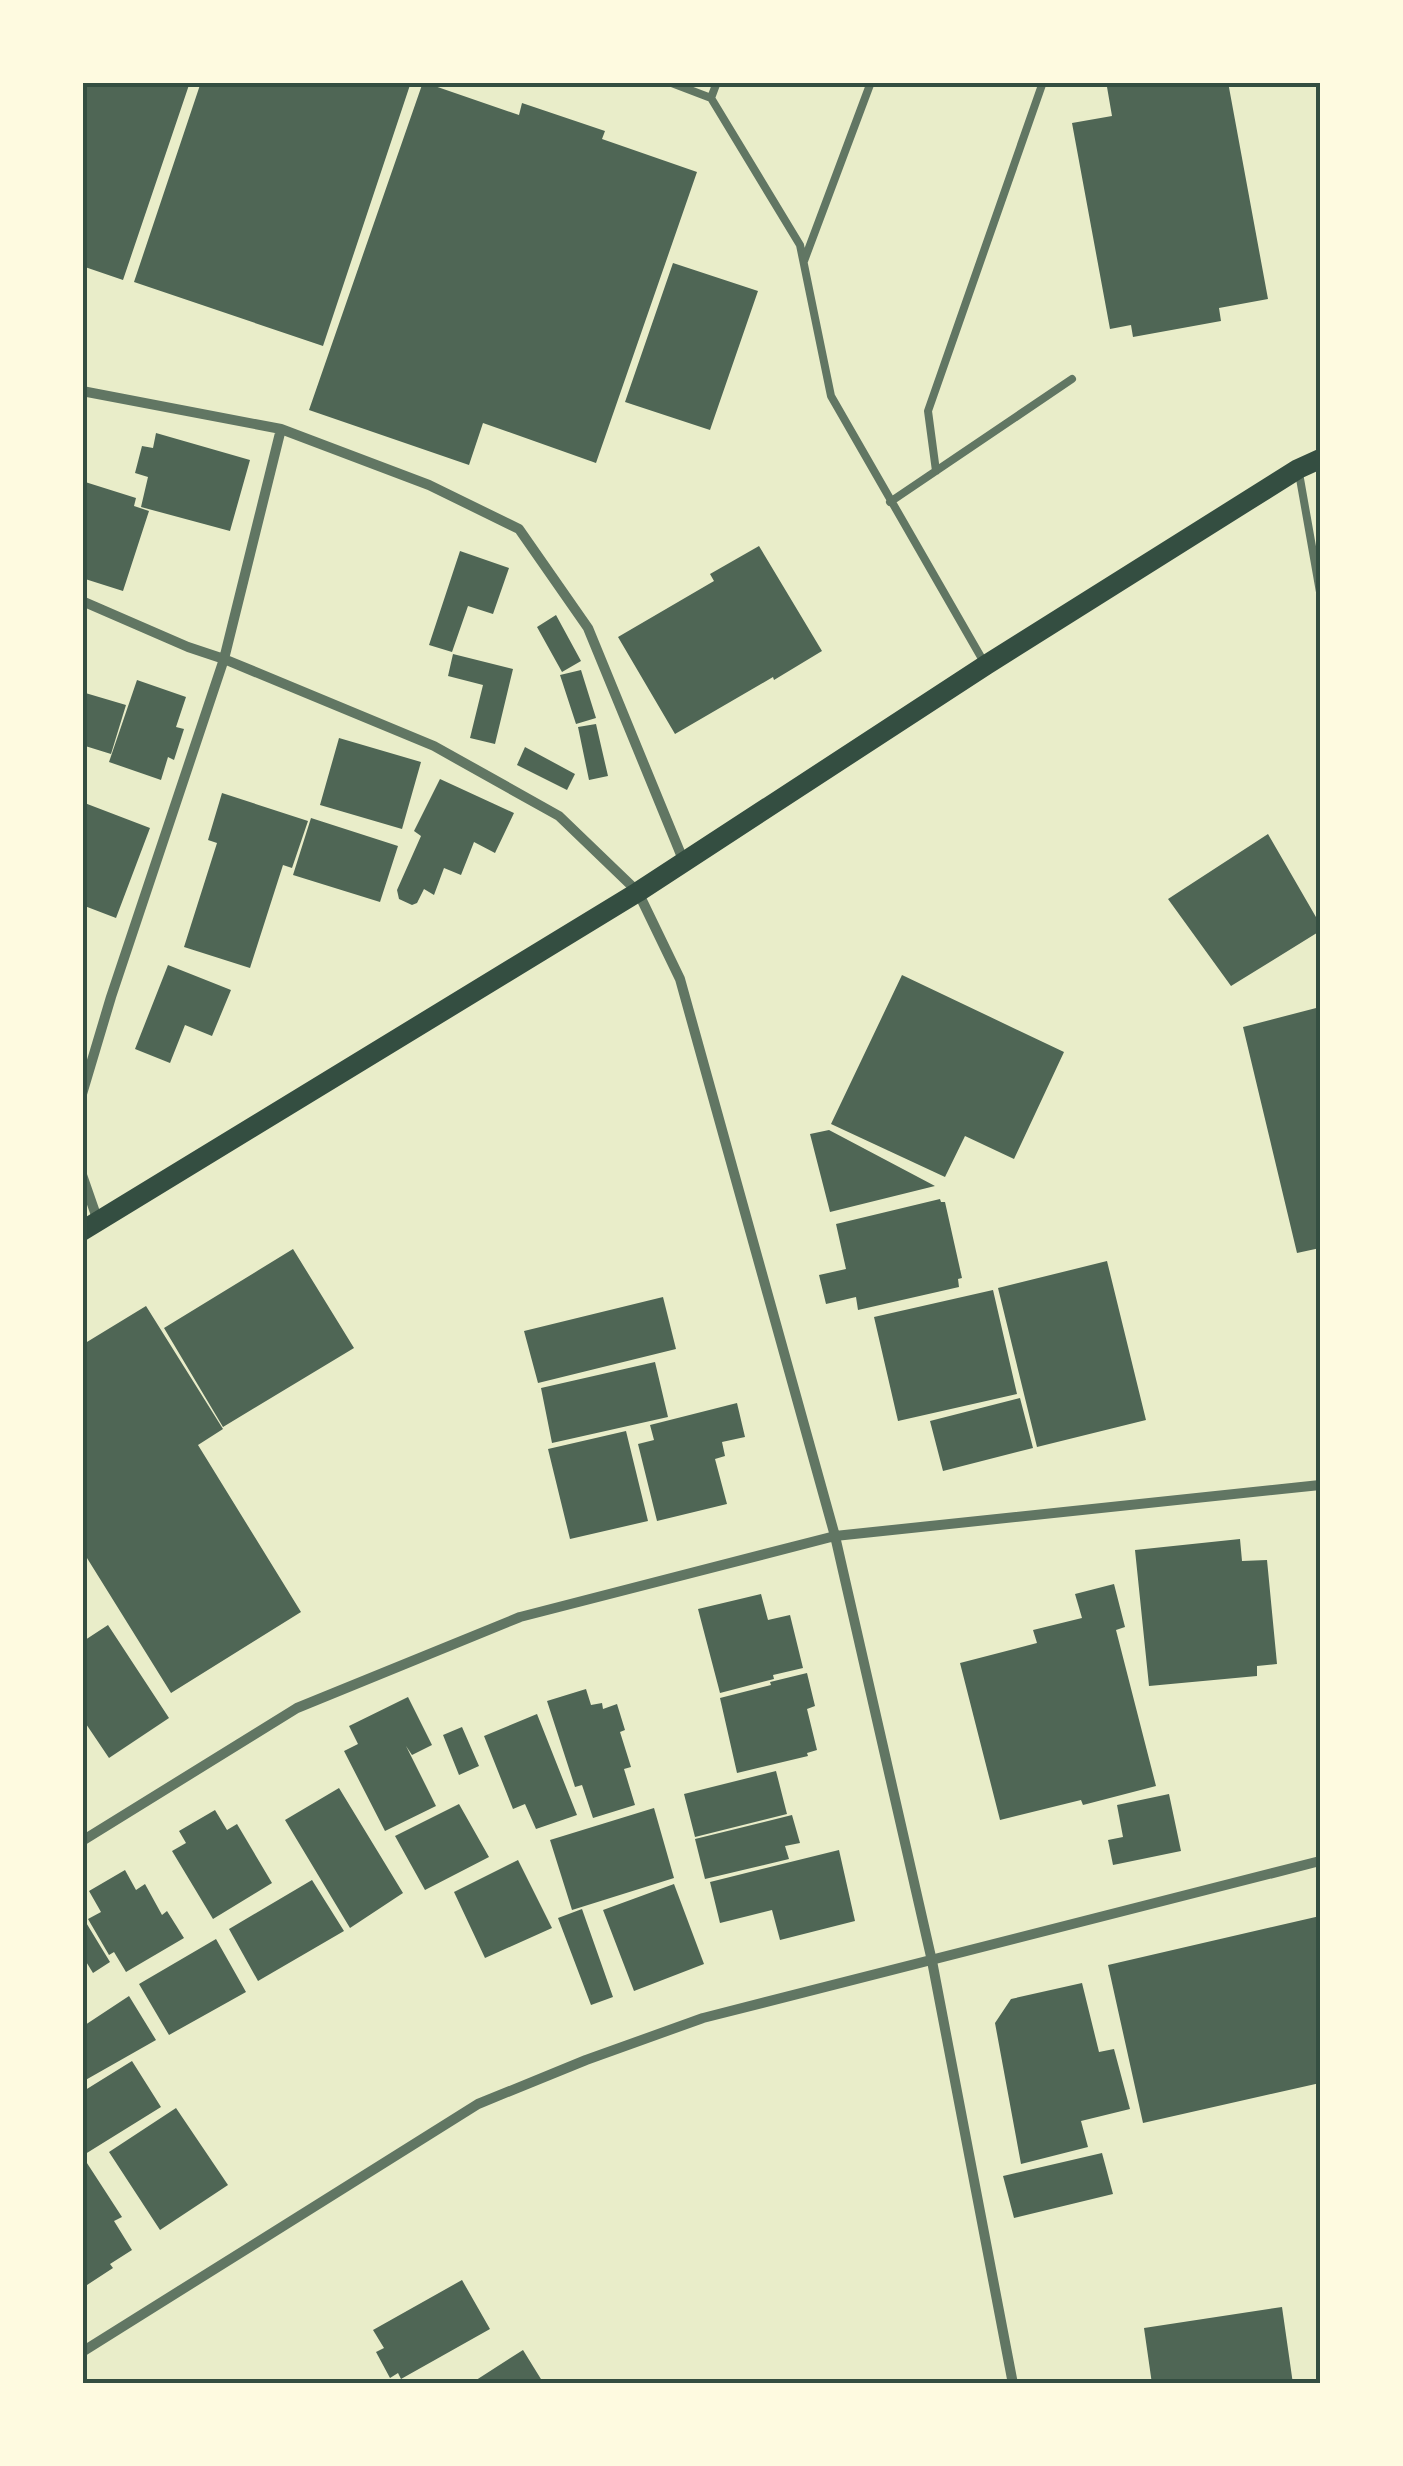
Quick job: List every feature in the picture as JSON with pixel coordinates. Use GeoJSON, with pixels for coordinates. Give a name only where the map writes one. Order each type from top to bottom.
{"type":"FeatureCollection","features":[{"type":"Feature","properties":{"kind":"main road"},"geometry":{"type":"LineString","coordinates":[[90,1226],[638,892],[986,665],[1320,459]]}},
{"type":"Feature","properties":{"kind":"street"},"geometry":{"type":"LineString","coordinates":[[82,391],[281,429],[429,485],[519,529],[588,628],[684,862]]}},
{"type":"Feature","properties":{"kind":"street"},"geometry":{"type":"LineString","coordinates":[[82,1094],[224,659],[281,429]]}},
{"type":"Feature","properties":{"kind":"street"},"geometry":{"type":"LineString","coordinates":[[82,601],[434,746],[559,816],[638,892],[680,978],[835,1536],[932,1960],[1013,2384]]}},
{"type":"Feature","properties":{"kind":"street"},"geometry":{"type":"LineString","coordinates":[[82,1175],[90,1226]]}},
{"type":"Feature","properties":{"kind":"street"},"geometry":{"type":"LineString","coordinates":[[82,1840],[297,1708],[520,1616],[835,1536],[1320,1485]]}},
{"type":"Feature","properties":{"kind":"street"},"geometry":{"type":"LineString","coordinates":[[84,2348],[478,2104],[586,2060],[703,2018],[1320,1861]]}},
{"type":"Feature","properties":{"kind":"lane"},"geometry":{"type":"LineString","coordinates":[[668,82],[711,98],[800,245],[831,396],[986,665]]}},
{"type":"Feature","properties":{"kind":"lane"},"geometry":{"type":"LineString","coordinates":[[711,98],[717,82]]}},
{"type":"Feature","properties":{"kind":"lane"},"geometry":{"type":"LineString","coordinates":[[804,261],[870,82]]}},
{"type":"Feature","properties":{"kind":"lane"},"geometry":{"type":"LineString","coordinates":[[936,471],[928,411],[1042,82]]}},
{"type":"Feature","properties":{"kind":"lane"},"geometry":{"type":"LineString","coordinates":[[890,502],[1072,379]]}},
{"type":"Feature","properties":{"kind":"lane"},"geometry":{"type":"LineString","coordinates":[[1298,470],[1320,592]]}},
{"type":"Feature","properties":{"kind":"building"},"geometry":{"type":"Polygon","coordinates":[[[82,82],[190,82],[123,280],[82,266],[82,82]]]}},
{"type":"Feature","properties":{"kind":"building"},"geometry":{"type":"Polygon","coordinates":[[[201,82],[411,82],[323,346],[134,282],[201,82]]]}},
{"type":"Feature","properties":{"kind":"building"},"geometry":{"type":"Polygon","coordinates":[[[423,82],[519,115],[522,103],[605,131],[602,139],[697,172],[596,463],[483,423],[469,465],[309,410],[423,82]]]}},
{"type":"Feature","properties":{"kind":"building"},"geometry":{"type":"Polygon","coordinates":[[[1130,82],[1228,82],[1268,299],[1219,308],[1221,321],[1133,337],[1131,325],[1110,329],[1072,123],[1112,116],[1107,87],[1130,82]]]}},
{"type":"Feature","properties":{"kind":"building"},"geometry":{"type":"Polygon","coordinates":[[[673,263],[758,291],[710,430],[625,402],[673,263]]]}},
{"type":"Feature","properties":{"kind":"building"},"geometry":{"type":"Polygon","coordinates":[[[156,433],[250,460],[230,531],[141,507],[148,477],[135,473],[142,446],[153,448],[156,433]]]}},
{"type":"Feature","properties":{"kind":"building"},"geometry":{"type":"Polygon","coordinates":[[[82,481],[136,498],[134,506],[149,511],[123,591],[82,578],[82,481]]]}},
{"type":"Feature","properties":{"kind":"building"},"geometry":{"type":"Polygon","coordinates":[[[759,546],[822,651],[675,734],[618,637],[714,581],[710,574],[759,546]]]}},
{"type":"Feature","properties":{"kind":"building"},"geometry":{"type":"Polygon","coordinates":[[[460,551],[509,568],[493,614],[468,606],[452,652],[429,645],[460,551]]]}},
{"type":"Feature","properties":{"kind":"building"},"geometry":{"type":"Polygon","coordinates":[[[556,615],[581,661],[562,672],[537,627],[556,615]]]}},
{"type":"Feature","properties":{"kind":"building"},"geometry":{"type":"Polygon","coordinates":[[[453,654],[513,669],[495,744],[470,738],[483,685],[448,676],[453,654]]]}},
{"type":"Feature","properties":{"kind":"building"},"geometry":{"type":"Polygon","coordinates":[[[581,670],[596,718],[576,724],[560,675],[581,670]]]}},
{"type":"Feature","properties":{"kind":"building"},"geometry":{"type":"Polygon","coordinates":[[[137,680],[186,697],[176,727],[184,729],[174,760],[168,757],[161,780],[109,762],[137,680]]]}},
{"type":"Feature","properties":{"kind":"building"},"geometry":{"type":"Polygon","coordinates":[[[82,692],[126,705],[111,754],[82,745],[82,692]]]}},
{"type":"Feature","properties":{"kind":"building"},"geometry":{"type":"Polygon","coordinates":[[[596,724],[608,776],[589,780],[578,727],[596,724]]]}},
{"type":"Feature","properties":{"kind":"building"},"geometry":{"type":"Polygon","coordinates":[[[339,738],[421,762],[402,829],[320,805],[339,738]]]}},
{"type":"Feature","properties":{"kind":"building"},"geometry":{"type":"Polygon","coordinates":[[[525,747],[575,774],[567,790],[517,765],[525,747]]]}},
{"type":"Feature","properties":{"kind":"building"},"geometry":{"type":"Polygon","coordinates":[[[440,779],[514,813],[495,853],[474,842],[461,875],[444,868],[434,895],[424,889],[412,905],[399,899],[397,890],[421,836],[414,831],[440,779]]]}},
{"type":"Feature","properties":{"kind":"building"},"geometry":{"type":"Polygon","coordinates":[[[222,793],[308,821],[292,868],[283,865],[250,968],[184,947],[217,843],[208,840],[222,793]]]}},
{"type":"Feature","properties":{"kind":"building"},"geometry":{"type":"Polygon","coordinates":[[[82,802],[150,828],[116,918],[82,905],[82,802]]]}},
{"type":"Feature","properties":{"kind":"building"},"geometry":{"type":"Polygon","coordinates":[[[311,818],[398,846],[380,902],[293,875],[311,818]]]}},
{"type":"Feature","properties":{"kind":"building"},"geometry":{"type":"Polygon","coordinates":[[[1268,834],[1320,924],[1320,931],[1231,986],[1168,899],[1268,834]]]}},
{"type":"Feature","properties":{"kind":"building"},"geometry":{"type":"Polygon","coordinates":[[[168,965],[231,990],[212,1036],[185,1025],[170,1063],[135,1049],[168,965]]]}},
{"type":"Feature","properties":{"kind":"building"},"geometry":{"type":"Polygon","coordinates":[[[902,975],[1064,1052],[1014,1159],[965,1136],[945,1177],[831,1124],[902,975]]]}},
{"type":"Feature","properties":{"kind":"building"},"geometry":{"type":"Polygon","coordinates":[[[1320,1007],[1320,1248],[1297,1253],[1243,1027],[1320,1007]]]}},
{"type":"Feature","properties":{"kind":"building"},"geometry":{"type":"Polygon","coordinates":[[[829,1130],[935,1186],[830,1212],[810,1134],[829,1130]]]}},
{"type":"Feature","properties":{"kind":"building"},"geometry":{"type":"Polygon","coordinates":[[[940,1199],[945,1202],[962,1278],[958,1279],[959,1287],[858,1310],[856,1297],[826,1304],[819,1275],[846,1269],[836,1224],[940,1199]]]}},
{"type":"Feature","properties":{"kind":"building"},"geometry":{"type":"Polygon","coordinates":[[[293,1249],[354,1348],[223,1427],[164,1328],[293,1249]]]}},
{"type":"Feature","properties":{"kind":"building"},"geometry":{"type":"Polygon","coordinates":[[[1107,1261],[1146,1420],[1037,1447],[998,1288],[1107,1261]]]}},
{"type":"Feature","properties":{"kind":"building"},"geometry":{"type":"Polygon","coordinates":[[[993,1290],[1017,1394],[898,1421],[874,1317],[993,1290]]]}},
{"type":"Feature","properties":{"kind":"building"},"geometry":{"type":"Polygon","coordinates":[[[663,1297],[676,1349],[538,1383],[524,1331],[663,1297]]]}},
{"type":"Feature","properties":{"kind":"building"},"geometry":{"type":"Polygon","coordinates":[[[146,1306],[223,1429],[198,1445],[301,1612],[171,1693],[82,1550],[82,1345],[146,1306]]]}},
{"type":"Feature","properties":{"kind":"building"},"geometry":{"type":"Polygon","coordinates":[[[655,1362],[668,1417],[552,1443],[541,1388],[655,1362]]]}},
{"type":"Feature","properties":{"kind":"building"},"geometry":{"type":"Polygon","coordinates":[[[1020,1398],[1033,1448],[943,1471],[930,1421],[1020,1398]]]}},
{"type":"Feature","properties":{"kind":"building"},"geometry":{"type":"Polygon","coordinates":[[[737,1403],[745,1437],[722,1442],[725,1456],[715,1459],[727,1504],[657,1521],[638,1444],[654,1440],[650,1425],[737,1403]]]}},
{"type":"Feature","properties":{"kind":"building"},"geometry":{"type":"Polygon","coordinates":[[[626,1431],[648,1521],[570,1539],[548,1449],[626,1431]]]}},
{"type":"Feature","properties":{"kind":"building"},"geometry":{"type":"Polygon","coordinates":[[[1240,1539],[1242,1561],[1267,1560],[1277,1664],[1257,1666],[1257,1676],[1149,1686],[1135,1550],[1240,1539]]]}},
{"type":"Feature","properties":{"kind":"building"},"geometry":{"type":"Polygon","coordinates":[[[1114,1584],[1125,1627],[1116,1630],[1156,1786],[1083,1805],[1081,1800],[1000,1820],[960,1663],[1037,1643],[1033,1630],[1082,1618],[1075,1594],[1114,1584]]]}},
{"type":"Feature","properties":{"kind":"building"},"geometry":{"type":"Polygon","coordinates":[[[761,1594],[768,1620],[790,1615],[803,1668],[720,1693],[698,1609],[761,1594]]]}},
{"type":"Feature","properties":{"kind":"building"},"geometry":{"type":"Polygon","coordinates":[[[108,1625],[169,1718],[109,1758],[82,1718],[82,1642],[108,1625]]]}},
{"type":"Feature","properties":{"kind":"building"},"geometry":{"type":"Polygon","coordinates":[[[807,1673],[815,1706],[807,1709],[817,1750],[807,1753],[808,1756],[737,1773],[720,1698],[807,1673]]]}},
{"type":"Feature","properties":{"kind":"building"},"geometry":{"type":"Polygon","coordinates":[[[586,1689],[591,1705],[602,1703],[603,1709],[617,1704],[625,1730],[620,1732],[631,1767],[624,1769],[635,1805],[593,1818],[582,1785],[575,1787],[547,1701],[586,1689]]]}},
{"type":"Feature","properties":{"kind":"building"},"geometry":{"type":"Polygon","coordinates":[[[408,1697],[432,1745],[412,1755],[406,1746],[436,1806],[385,1831],[344,1751],[358,1744],[349,1726],[408,1697]]]}},
{"type":"Feature","properties":{"kind":"building"},"geometry":{"type":"Polygon","coordinates":[[[537,1714],[577,1815],[536,1829],[525,1804],[513,1809],[484,1736],[537,1714]]]}},
{"type":"Feature","properties":{"kind":"building"},"geometry":{"type":"Polygon","coordinates":[[[462,1727],[479,1766],[459,1775],[443,1735],[462,1727]]]}},
{"type":"Feature","properties":{"kind":"building"},"geometry":{"type":"Polygon","coordinates":[[[776,1771],[787,1814],[695,1837],[684,1794],[776,1771]]]}},
{"type":"Feature","properties":{"kind":"building"},"geometry":{"type":"Polygon","coordinates":[[[339,1788],[403,1893],[350,1928],[285,1820],[339,1788]]]}},
{"type":"Feature","properties":{"kind":"building"},"geometry":{"type":"Polygon","coordinates":[[[1169,1794],[1181,1851],[1113,1865],[1108,1840],[1123,1837],[1117,1805],[1169,1794]]]}},
{"type":"Feature","properties":{"kind":"building"},"geometry":{"type":"Polygon","coordinates":[[[459,1804],[489,1857],[425,1890],[395,1836],[459,1804]]]}},
{"type":"Feature","properties":{"kind":"building"},"geometry":{"type":"Polygon","coordinates":[[[654,1808],[674,1878],[572,1910],[550,1840],[654,1808]]]}},
{"type":"Feature","properties":{"kind":"building"},"geometry":{"type":"Polygon","coordinates":[[[215,1810],[227,1830],[237,1824],[272,1883],[213,1919],[172,1851],[186,1843],[179,1831],[215,1810]]]}},
{"type":"Feature","properties":{"kind":"building"},"geometry":{"type":"Polygon","coordinates":[[[792,1815],[800,1843],[785,1846],[789,1859],[705,1879],[695,1839],[792,1815]]]}},
{"type":"Feature","properties":{"kind":"building"},"geometry":{"type":"Polygon","coordinates":[[[839,1850],[855,1921],[780,1940],[772,1910],[720,1923],[710,1882],[839,1850]]]}},
{"type":"Feature","properties":{"kind":"building"},"geometry":{"type":"Polygon","coordinates":[[[518,1860],[552,1928],[485,1958],[454,1892],[518,1860]]]}},
{"type":"Feature","properties":{"kind":"building"},"geometry":{"type":"Polygon","coordinates":[[[125,1870],[136,1890],[145,1884],[162,1915],[167,1911],[184,1938],[126,1972],[114,1952],[109,1955],[88,1919],[101,1912],[89,1891],[125,1870]]]}},
{"type":"Feature","properties":{"kind":"building"},"geometry":{"type":"Polygon","coordinates":[[[312,1880],[344,1931],[258,1981],[229,1929],[312,1880]]]}},
{"type":"Feature","properties":{"kind":"building"},"geometry":{"type":"Polygon","coordinates":[[[674,1884],[704,1964],[634,1991],[603,1910],[674,1884]]]}},
{"type":"Feature","properties":{"kind":"building"},"geometry":{"type":"Polygon","coordinates":[[[582,1909],[613,1997],[591,2005],[558,1918],[582,1909]]]}},
{"type":"Feature","properties":{"kind":"building"},"geometry":{"type":"Polygon","coordinates":[[[82,1916],[110,1962],[93,1973],[82,1955],[82,1916]]]}},
{"type":"Feature","properties":{"kind":"building"},"geometry":{"type":"Polygon","coordinates":[[[1320,1916],[1320,2083],[1143,2123],[1108,1965],[1320,1916]]]}},
{"type":"Feature","properties":{"kind":"building"},"geometry":{"type":"Polygon","coordinates":[[[216,1939],[246,1992],[169,2035],[139,1984],[216,1939]]]}},
{"type":"Feature","properties":{"kind":"building"},"geometry":{"type":"Polygon","coordinates":[[[1082,1983],[1099,2052],[1114,2049],[1130,2109],[1081,2121],[1088,2147],[1021,2164],[995,2023],[1011,1999],[1082,1983]]]}},
{"type":"Feature","properties":{"kind":"building"},"geometry":{"type":"Polygon","coordinates":[[[129,1996],[156,2040],[82,2082],[82,2027],[129,1996]]]}},
{"type":"Feature","properties":{"kind":"building"},"geometry":{"type":"Polygon","coordinates":[[[132,2061],[161,2107],[82,2156],[82,2092],[132,2061]]]}},
{"type":"Feature","properties":{"kind":"building"},"geometry":{"type":"Polygon","coordinates":[[[176,2108],[228,2185],[160,2230],[109,2152],[176,2108]]]}},
{"type":"Feature","properties":{"kind":"building"},"geometry":{"type":"Polygon","coordinates":[[[1102,2153],[1113,2194],[1014,2218],[1003,2176],[1102,2153]]]}},
{"type":"Feature","properties":{"kind":"building"},"geometry":{"type":"Polygon","coordinates":[[[85,2160],[122,2217],[114,2221],[132,2250],[87,2285],[82,2279],[85,2160]]]}},
{"type":"Feature","properties":{"kind":"building"},"geometry":{"type":"Polygon","coordinates":[[[462,2280],[490,2329],[401,2379],[398,2373],[390,2378],[376,2352],[384,2348],[373,2330],[462,2280]]]}},
{"type":"Feature","properties":{"kind":"building"},"geometry":{"type":"Polygon","coordinates":[[[1282,2307],[1293,2384],[1152,2384],[1144,2328],[1282,2307]]]}},
{"type":"Feature","properties":{"kind":"building"},"geometry":{"type":"Polygon","coordinates":[[[523,2350],[544,2384],[470,2384],[523,2350]]]}}]}
